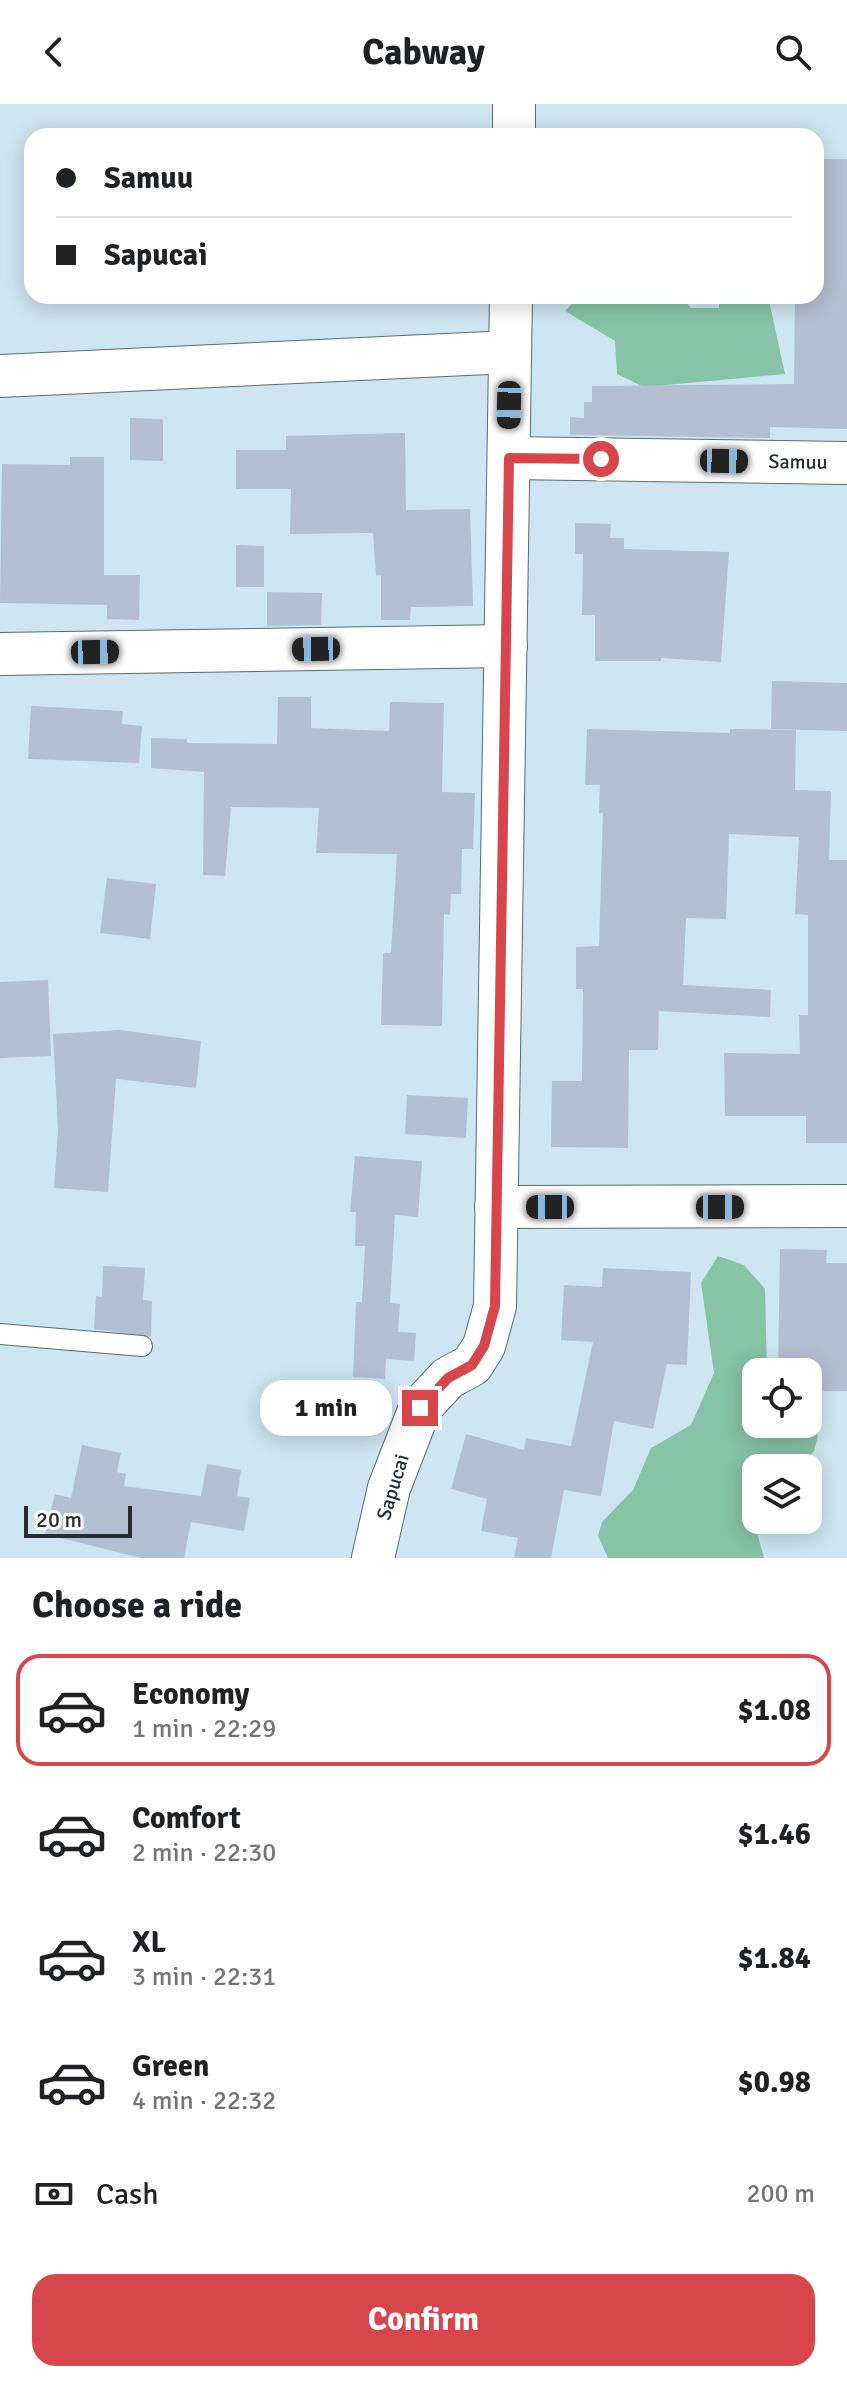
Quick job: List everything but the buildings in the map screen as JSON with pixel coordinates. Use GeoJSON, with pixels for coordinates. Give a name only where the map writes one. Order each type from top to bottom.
{"type":"FeatureCollection","features":[{"type":"Feature","properties":{"kind":"street"},"geometry":{"type":"LineString","coordinates":[[514,104],[514,128]]}},
{"type":"Feature","properties":{"kind":"street","name":"Sapucai"},"geometry":{"type":"LineString","coordinates":[[373,1558],[389,1488],[420,1408],[448,1378],[472,1365],[484,1346],[495,1306],[511,304]]}},
{"type":"Feature","properties":{"kind":"street"},"geometry":{"type":"LineString","coordinates":[[0,376],[510,352]]}},
{"type":"Feature","properties":{"kind":"street","name":"Samuu"},"geometry":{"type":"LineString","coordinates":[[509,458],[847,463]]}},
{"type":"Feature","properties":{"kind":"street"},"geometry":{"type":"LineString","coordinates":[[0,654],[506,646]]}},
{"type":"Feature","properties":{"kind":"street"},"geometry":{"type":"LineString","coordinates":[[496,1207],[847,1206]]}},
{"type":"Feature","properties":{"kind":"lane"},"geometry":{"type":"LineString","coordinates":[[0,1334],[142,1346]]}},
{"type":"Feature","properties":{"kind":"green space"},"geometry":{"type":"Polygon","coordinates":[[[572,304],[688,304],[691,308],[719,308],[719,304],[770,304],[785,374],[644,387],[617,374],[615,341],[565,311],[572,304]]]}},
{"type":"Feature","properties":{"kind":"green space"},"geometry":{"type":"Polygon","coordinates":[[[718,1256],[744,1265],[765,1289],[767,1358],[742,1358],[742,1438],[817,1438],[814,1451],[812,1454],[742,1454],[742,1534],[757,1534],[764,1558],[608,1558],[598,1536],[602,1522],[633,1490],[651,1448],[691,1425],[714,1373],[701,1283],[718,1256]]]}},
{"type":"Feature","properties":{"kind":"route"},"geometry":{"type":"LineString","coordinates":[[420,1408],[448,1378],[472,1365],[484,1346],[495,1306],[509,458],[601,459]]}}]}
